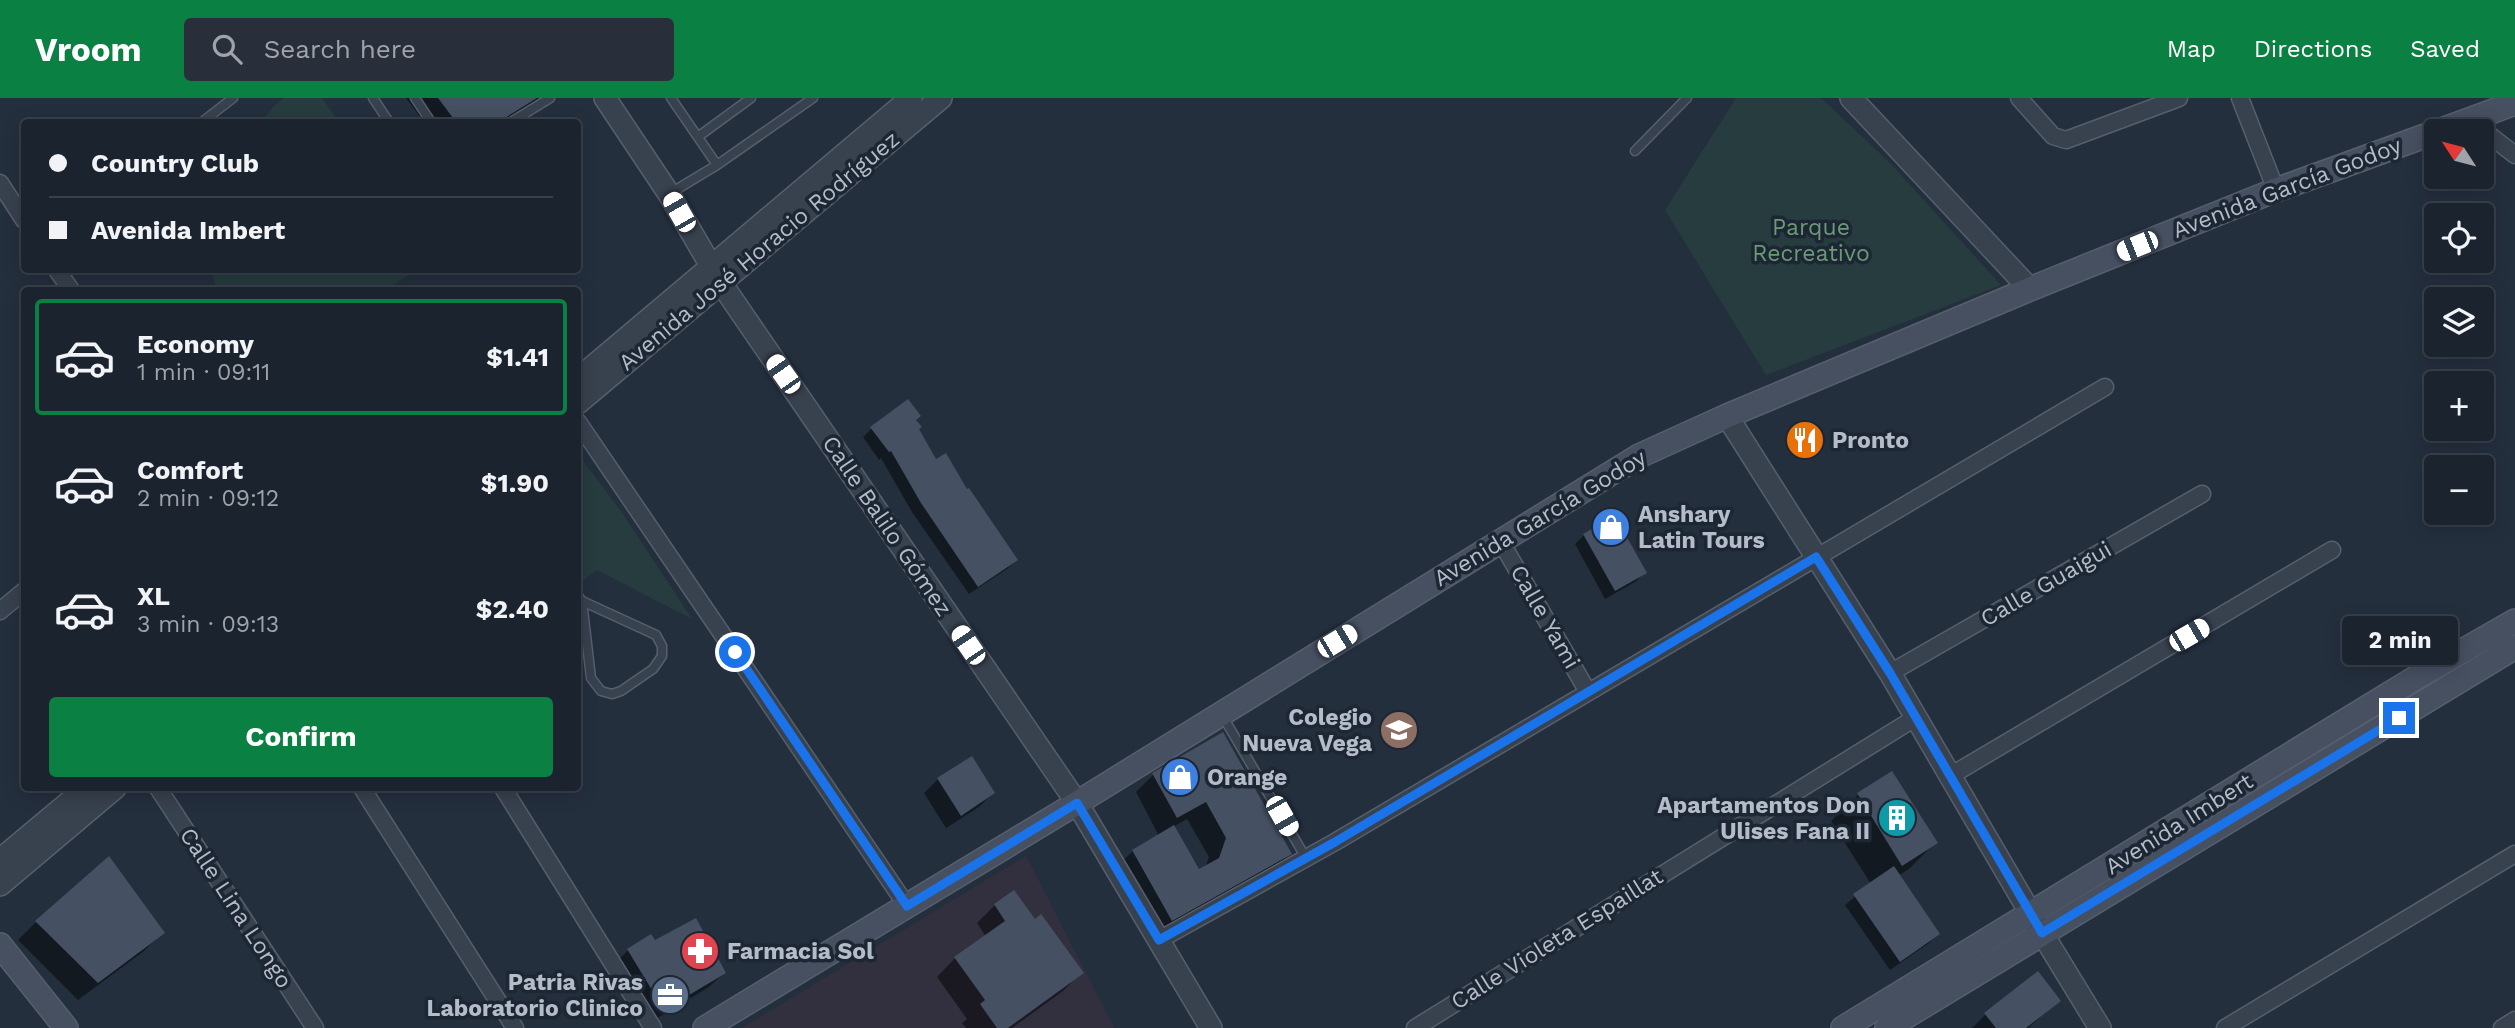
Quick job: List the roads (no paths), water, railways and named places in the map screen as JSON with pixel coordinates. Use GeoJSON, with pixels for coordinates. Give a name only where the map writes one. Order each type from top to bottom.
{"type":"FeatureCollection","features":[{"type":"Feature","properties":{"kind":"main road","name":"Avenida García Godoy"},"geometry":{"type":"LineString","coordinates":[[2473,119],[2515,103]]}},
{"type":"Feature","properties":{"kind":"main road","name":"Avenida García Godoy"},"geometry":{"type":"LineString","coordinates":[[705,1028],[1077,803],[1220,712],[1639,456],[1727,416],[2030,289],[2276,190],[2424,137]]}},
{"type":"Feature","properties":{"kind":"main road","name":"Avenida Imbert"},"geometry":{"type":"LineString","coordinates":[[1887,1028],[2036,924],[2455,655],[2515,621]]}},
{"type":"Feature","properties":{"kind":"main road","name":"Avenida Imbert"},"geometry":{"type":"LineString","coordinates":[[1843,1028],[2036,924],[2515,647]]}},
{"type":"Feature","properties":{"kind":"main road"},"geometry":{"type":"LineString","coordinates":[[2455,655],[2467,676]]}},
{"type":"Feature","properties":{"kind":"main road"},"geometry":{"type":"LineString","coordinates":[[0,945],[66,1028]]}},
{"type":"Feature","properties":{"kind":"street","name":"Calle Balilo Gómez"},"geometry":{"type":"LineString","coordinates":[[605,98],[669,194],[716,275],[1077,803],[1211,1028]]}},
{"type":"Feature","properties":{"kind":"street","name":"Avenida José Horacio Rodríguez"},"geometry":{"type":"LineString","coordinates":[[581,400],[911,98]]}},
{"type":"Feature","properties":{"kind":"street","name":"Avenida José Horacio Rodríguez"},"geometry":{"type":"LineString","coordinates":[[581,377],[716,275],[941,98]]}},
{"type":"Feature","properties":{"kind":"street"},"geometry":{"type":"LineString","coordinates":[[1851,98],[2030,289]]}},
{"type":"Feature","properties":{"kind":"street"},"geometry":{"type":"LineString","coordinates":[[2019,98],[2053,136],[2066,140],[2179,98]]}},
{"type":"Feature","properties":{"kind":"street"},"geometry":{"type":"LineString","coordinates":[[2240,98],[2276,190]]}},
{"type":"Feature","properties":{"kind":"street"},"geometry":{"type":"LineString","coordinates":[[2494,139],[2515,155]]}},
{"type":"Feature","properties":{"kind":"street"},"geometry":{"type":"LineString","coordinates":[[2,191],[21,216]]}},
{"type":"Feature","properties":{"kind":"street"},"geometry":{"type":"LineString","coordinates":[[1159,940],[1306,858],[2105,387]]}},
{"type":"Feature","properties":{"kind":"street"},"geometry":{"type":"LineString","coordinates":[[1727,416],[1890,673],[2036,924],[2101,1028]]}},
{"type":"Feature","properties":{"kind":"street"},"geometry":{"type":"LineString","coordinates":[[581,426],[907,906]]}},
{"type":"Feature","properties":{"kind":"street","name":"Calle Guaigui"},"geometry":{"type":"LineString","coordinates":[[1890,673],[2202,494]]}},
{"type":"Feature","properties":{"kind":"street","name":"Calle Yami"},"geometry":{"type":"LineString","coordinates":[[1501,542],[1588,692]]}},
{"type":"Feature","properties":{"kind":"street"},"geometry":{"type":"LineString","coordinates":[[1950,776],[2332,550]]}},
{"type":"Feature","properties":{"kind":"street"},"geometry":{"type":"LineString","coordinates":[[0,611],[21,594]]}},
{"type":"Feature","properties":{"kind":"street","name":"Calle Violeta Espaillat"},"geometry":{"type":"LineString","coordinates":[[1415,1028],[1915,718]]}},
{"type":"Feature","properties":{"kind":"street"},"geometry":{"type":"LineString","coordinates":[[0,860],[82,791]]}},
{"type":"Feature","properties":{"kind":"street"},"geometry":{"type":"LineString","coordinates":[[0,885],[111,791]]}},
{"type":"Feature","properties":{"kind":"street","name":"Calle Lina Longo"},"geometry":{"type":"LineString","coordinates":[[160,791],[314,1028]]}},
{"type":"Feature","properties":{"kind":"street"},"geometry":{"type":"LineString","coordinates":[[364,791],[516,1028]]}},
{"type":"Feature","properties":{"kind":"street"},"geometry":{"type":"LineString","coordinates":[[505,791],[653,1028]]}},
{"type":"Feature","properties":{"kind":"street"},"geometry":{"type":"LineString","coordinates":[[2225,1028],[2515,854]]}},
{"type":"Feature","properties":{"kind":"street"},"geometry":{"type":"LineString","coordinates":[[2502,1028],[2515,1020]]}},
{"type":"Feature","properties":{"kind":"lane"},"geometry":{"type":"LineString","coordinates":[[206,119],[233,98]]}},
{"type":"Feature","properties":{"kind":"lane"},"geometry":{"type":"LineString","coordinates":[[373,98],[387,119]]}},
{"type":"Feature","properties":{"kind":"lane"},"geometry":{"type":"LineString","coordinates":[[415,98],[429,119]]}},
{"type":"Feature","properties":{"kind":"lane"},"geometry":{"type":"LineString","coordinates":[[516,119],[550,98]]}},
{"type":"Feature","properties":{"kind":"lane"},"geometry":{"type":"LineString","coordinates":[[671,98],[717,165]]}},
{"type":"Feature","properties":{"kind":"lane"},"geometry":{"type":"LineString","coordinates":[[699,136],[751,98]]}},
{"type":"Feature","properties":{"kind":"lane"},"geometry":{"type":"LineString","coordinates":[[669,194],[717,165],[813,98]]}},
{"type":"Feature","properties":{"kind":"lane"},"geometry":{"type":"LineString","coordinates":[[1635,151],[1687,98]]}},
{"type":"Feature","properties":{"kind":"lane"},"geometry":{"type":"LineString","coordinates":[[581,598],[656,635],[663,646],[662,656],[653,669],[621,691],[612,694],[601,691],[591,678],[581,605]]}},
{"type":"Feature","properties":{"kind":"lane"},"geometry":{"type":"LineString","coordinates":[[1220,712],[1306,858]]}},
{"type":"Feature","properties":{"kind":"place","name":"Pronto"},"geometry":{"type":"Point","coordinates":[1805,440]}},
{"type":"Feature","properties":{"kind":"place","name":"Anshary Latin Tours"},"geometry":{"type":"Point","coordinates":[1611,527]}},
{"type":"Feature","properties":{"kind":"place","name":"Colegio Nueva Vega"},"geometry":{"type":"Point","coordinates":[1399,730]}},
{"type":"Feature","properties":{"kind":"place","name":"Orange"},"geometry":{"type":"Point","coordinates":[1180,777]}},
{"type":"Feature","properties":{"kind":"place","name":"Apartamentos Don Ulises Fana II"},"geometry":{"type":"Point","coordinates":[1897,818]}},
{"type":"Feature","properties":{"kind":"place","name":"Farmacia Sol"},"geometry":{"type":"Point","coordinates":[700,951]}},
{"type":"Feature","properties":{"kind":"place","name":"Patria Rivas Laboratorio Clinico"},"geometry":{"type":"Point","coordinates":[670,995]}},
{"type":"Feature","properties":{"kind":"park label","name":"Parque Recreativo"},"geometry":{"type":"Point","coordinates":[1811,240]}}]}
